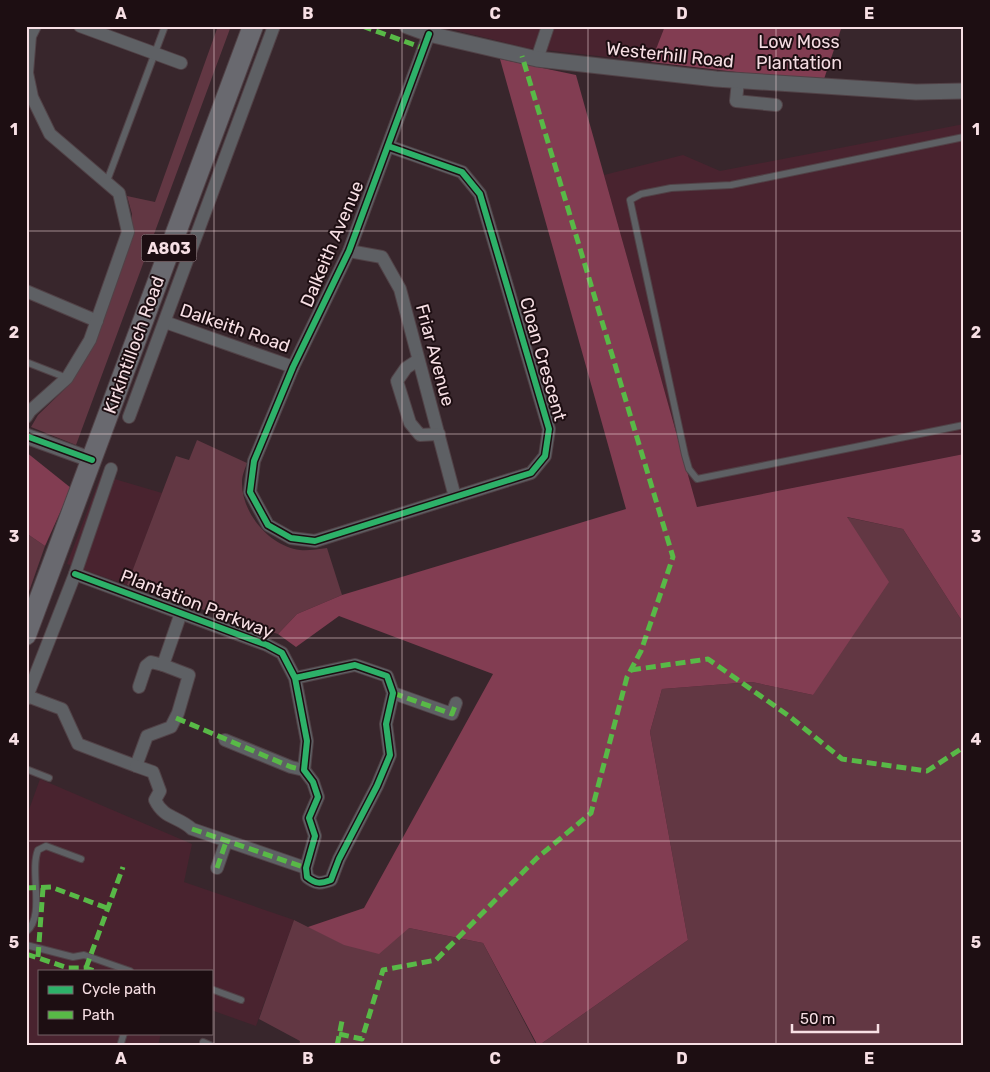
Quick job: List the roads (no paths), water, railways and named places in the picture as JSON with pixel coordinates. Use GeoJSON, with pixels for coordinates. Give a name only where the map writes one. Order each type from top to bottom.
{"type":"FeatureCollection","features":[{"type":"Feature","properties":{"kind":"main road","name":"Kirkintilloch Road"},"geometry":{"type":"LineString","coordinates":[[26,635],[253,26]]}},
{"type":"Feature","properties":{"kind":"street"},"geometry":{"type":"LineString","coordinates":[[26,417],[30,411],[67,378],[90,340],[128,232],[119,193],[107,181],[79,161],[50,134],[32,97],[26,73],[30,36],[35,26]]}},
{"type":"Feature","properties":{"kind":"street"},"geometry":{"type":"LineString","coordinates":[[80,26],[181,63]]}},
{"type":"Feature","properties":{"kind":"street"},"geometry":{"type":"LineString","coordinates":[[129,417],[274,26]]}},
{"type":"Feature","properties":{"kind":"street","name":"Westerhill Road"},"geometry":{"type":"LineString","coordinates":[[406,26],[429,34],[536,59],[738,81],[916,92],[964,92]]}},
{"type":"Feature","properties":{"kind":"street"},"geometry":{"type":"LineString","coordinates":[[536,59],[548,26]]}},
{"type":"Feature","properties":{"kind":"street","name":"Dalkeith Avenue"},"geometry":{"type":"LineString","coordinates":[[254,461],[293,367],[349,251],[429,34]]}},
{"type":"Feature","properties":{"kind":"street"},"geometry":{"type":"LineString","coordinates":[[738,81],[736,100],[776,105]]}},
{"type":"Feature","properties":{"kind":"street","name":"Cloan Crescent"},"geometry":{"type":"LineString","coordinates":[[254,461],[250,492],[258,510],[268,525],[291,538],[315,541],[531,473],[545,456],[549,429],[480,194],[462,172],[388,146]]}},
{"type":"Feature","properties":{"kind":"street","name":"Friar Avenue"},"geometry":{"type":"LineString","coordinates":[[349,251],[382,257],[400,289],[455,497]]}},
{"type":"Feature","properties":{"kind":"street"},"geometry":{"type":"LineString","coordinates":[[26,291],[97,321]]}},
{"type":"Feature","properties":{"kind":"street","name":"Dalkeith Road"},"geometry":{"type":"LineString","coordinates":[[165,322],[293,367]]}},
{"type":"Feature","properties":{"kind":"street"},"geometry":{"type":"LineString","coordinates":[[418,360],[406,368],[398,381],[410,422],[420,435],[439,434]]}},
{"type":"Feature","properties":{"kind":"street"},"geometry":{"type":"LineString","coordinates":[[26,436],[92,460]]}},
{"type":"Feature","properties":{"kind":"street"},"geometry":{"type":"LineString","coordinates":[[111,469],[75,574],[27,698],[62,709],[78,744],[153,772],[160,791],[155,800],[164,814],[184,821],[192,829],[226,842],[306,868]]}},
{"type":"Feature","properties":{"kind":"street","name":"Plantation Parkway"},"geometry":{"type":"LineString","coordinates":[[75,574],[267,644],[282,653],[295,678],[307,740],[304,770]]}},
{"type":"Feature","properties":{"kind":"street"},"geometry":{"type":"LineString","coordinates":[[163,666],[181,613]]}},
{"type":"Feature","properties":{"kind":"street"},"geometry":{"type":"LineString","coordinates":[[136,766],[147,736],[171,727],[186,691],[189,675],[151,662],[146,666],[140,687]]}},
{"type":"Feature","properties":{"kind":"street"},"geometry":{"type":"LineString","coordinates":[[226,740],[291,767],[304,770],[313,782],[318,797],[309,818],[315,836],[306,868],[307,877],[315,883],[331,880],[338,859],[377,786],[390,755],[386,724],[393,693],[387,676],[355,665],[295,678]]}},
{"type":"Feature","properties":{"kind":"street"},"geometry":{"type":"LineString","coordinates":[[393,693],[452,714],[456,703]]}},
{"type":"Feature","properties":{"kind":"street"},"geometry":{"type":"LineString","coordinates":[[217,868],[226,842]]}},
{"type":"Feature","properties":{"kind":"lane"},"geometry":{"type":"LineString","coordinates":[[107,181],[165,26]]}},
{"type":"Feature","properties":{"kind":"lane"},"geometry":{"type":"LineString","coordinates":[[964,137],[730,185],[671,188],[641,194],[630,200],[685,455],[689,468],[697,479],[964,425]]}},
{"type":"Feature","properties":{"kind":"lane"},"geometry":{"type":"LineString","coordinates":[[26,362],[67,378]]}},
{"type":"Feature","properties":{"kind":"lane"},"geometry":{"type":"LineString","coordinates":[[26,769],[49,778]]}},
{"type":"Feature","properties":{"kind":"lane"},"geometry":{"type":"LineString","coordinates":[[26,932],[33,924],[35,914],[35,864],[38,850],[46,846],[80,859]]}},
{"type":"Feature","properties":{"kind":"lane"},"geometry":{"type":"LineString","coordinates":[[26,945],[73,956],[84,955],[127,970]]}},
{"type":"Feature","properties":{"kind":"lane"},"geometry":{"type":"LineString","coordinates":[[212,989],[241,1000]]}},
{"type":"Feature","properties":{"kind":"lane"},"geometry":{"type":"LineString","coordinates":[[121,1043],[124,1034]]}},
{"type":"Feature","properties":{"kind":"lane"},"geometry":{"type":"LineString","coordinates":[[203,1042],[212,1046]]}},
{"type":"Feature","properties":{"kind":"park label","name":"Low Moss Plantation"},"geometry":{"type":"Point","coordinates":[799,52]}}]}
